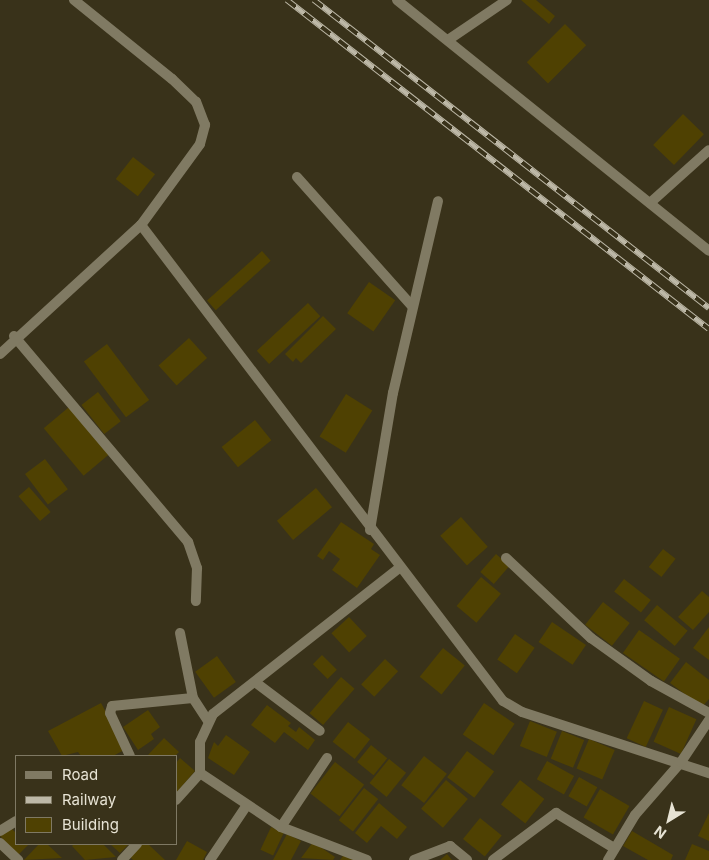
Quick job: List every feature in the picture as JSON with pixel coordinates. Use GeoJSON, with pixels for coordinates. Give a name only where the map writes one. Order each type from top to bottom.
{"type":"FeatureCollection","features":[{"type":"Feature","properties":{"kind":"street"},"geometry":{"type":"LineString","coordinates":[[0,354],[14,336],[141,225],[200,144],[205,125],[196,102],[172,79],[74,0]]}},
{"type":"Feature","properties":{"kind":"street"},"geometry":{"type":"LineString","coordinates":[[398,0],[709,251]]}},
{"type":"Feature","properties":{"kind":"street"},"geometry":{"type":"LineString","coordinates":[[448,40],[507,0]]}},
{"type":"Feature","properties":{"kind":"street"},"geometry":{"type":"LineString","coordinates":[[650,203],[709,150]]}},
{"type":"Feature","properties":{"kind":"street"},"geometry":{"type":"LineString","coordinates":[[297,177],[412,306]]}},
{"type":"Feature","properties":{"kind":"street"},"geometry":{"type":"LineString","coordinates":[[370,530],[412,306],[438,201]]}},
{"type":"Feature","properties":{"kind":"street"},"geometry":{"type":"LineString","coordinates":[[141,225],[370,530],[503,701],[522,712],[682,762],[709,773]]}},
{"type":"Feature","properties":{"kind":"street"},"geometry":{"type":"LineString","coordinates":[[14,336],[188,542],[196,562],[196,601]]}},
{"type":"Feature","properties":{"kind":"street"},"geometry":{"type":"LineString","coordinates":[[506,558],[591,638],[651,681],[709,713]]}},
{"type":"Feature","properties":{"kind":"street"},"geometry":{"type":"LineString","coordinates":[[178,798],[200,773],[200,742],[208,721],[399,568]]}},
{"type":"Feature","properties":{"kind":"street"},"geometry":{"type":"LineString","coordinates":[[180,633],[194,698],[208,721]]}},
{"type":"Feature","properties":{"kind":"street"},"geometry":{"type":"LineString","coordinates":[[255,682],[320,731]]}},
{"type":"Feature","properties":{"kind":"street"},"geometry":{"type":"LineString","coordinates":[[130,755],[110,713],[112,706],[194,698]]}},
{"type":"Feature","properties":{"kind":"street"},"geometry":{"type":"LineString","coordinates":[[608,860],[634,815],[682,762],[709,720]]}},
{"type":"Feature","properties":{"kind":"street"},"geometry":{"type":"LineString","coordinates":[[281,827],[327,758]]}},
{"type":"Feature","properties":{"kind":"street"},"geometry":{"type":"LineString","coordinates":[[200,773],[281,827],[368,860]]}},
{"type":"Feature","properties":{"kind":"street"},"geometry":{"type":"LineString","coordinates":[[210,860],[247,805]]}},
{"type":"Feature","properties":{"kind":"street"},"geometry":{"type":"LineString","coordinates":[[493,860],[556,814],[614,848]]}},
{"type":"Feature","properties":{"kind":"street"},"geometry":{"type":"LineString","coordinates":[[0,831],[15,822]]}},
{"type":"Feature","properties":{"kind":"street"},"geometry":{"type":"LineString","coordinates":[[0,843],[18,860]]}},
{"type":"Feature","properties":{"kind":"street"},"geometry":{"type":"LineString","coordinates":[[122,860],[136,845]]}},
{"type":"Feature","properties":{"kind":"street"},"geometry":{"type":"LineString","coordinates":[[414,860],[450,846],[467,860]]}},
{"type":"Feature","properties":{"kind":"building"},"geometry":{"type":"Polygon","coordinates":[[[521,0],[536,0],[555,16],[549,24],[521,0]]]}},
{"type":"Feature","properties":{"kind":"building"},"geometry":{"type":"Polygon","coordinates":[[[565,24],[586,45],[548,83],[527,62],[565,24]]]}},
{"type":"Feature","properties":{"kind":"building"},"geometry":{"type":"Polygon","coordinates":[[[683,114],[704,134],[674,165],[653,145],[683,114]]]}},
{"type":"Feature","properties":{"kind":"building"},"geometry":{"type":"Polygon","coordinates":[[[133,157],[155,174],[138,196],[116,179],[133,157]]]}},
{"type":"Feature","properties":{"kind":"building"},"geometry":{"type":"Polygon","coordinates":[[[262,251],[271,261],[216,310],[207,301],[262,251]]]}},
{"type":"Feature","properties":{"kind":"building"},"geometry":{"type":"Polygon","coordinates":[[[369,282],[395,300],[373,331],[347,313],[369,282]]]}},
{"type":"Feature","properties":{"kind":"building"},"geometry":{"type":"Polygon","coordinates":[[[308,303],[320,316],[269,364],[257,351],[308,303]]]}},
{"type":"Feature","properties":{"kind":"building"},"geometry":{"type":"Polygon","coordinates":[[[323,316],[336,329],[301,363],[296,358],[293,362],[285,354],[323,316]]]}},
{"type":"Feature","properties":{"kind":"building"},"geometry":{"type":"Polygon","coordinates":[[[189,338],[207,358],[177,385],[159,365],[189,338]]]}},
{"type":"Feature","properties":{"kind":"building"},"geometry":{"type":"Polygon","coordinates":[[[107,344],[149,400],[126,417],[84,361],[107,344]]]}},
{"type":"Feature","properties":{"kind":"building"},"geometry":{"type":"Polygon","coordinates":[[[98,392],[121,421],[104,434],[81,405],[98,392]]]}},
{"type":"Feature","properties":{"kind":"building"},"geometry":{"type":"Polygon","coordinates":[[[346,394],[372,410],[346,453],[320,436],[346,394]]]}},
{"type":"Feature","properties":{"kind":"building"},"geometry":{"type":"Polygon","coordinates":[[[69,407],[109,454],[84,476],[44,428],[69,407]]]}},
{"type":"Feature","properties":{"kind":"building"},"geometry":{"type":"Polygon","coordinates":[[[255,420],[271,440],[238,467],[222,447],[255,420]]]}},
{"type":"Feature","properties":{"kind":"building"},"geometry":{"type":"Polygon","coordinates":[[[45,459],[68,489],[48,504],[25,474],[45,459]]]}},
{"type":"Feature","properties":{"kind":"building"},"geometry":{"type":"Polygon","coordinates":[[[29,487],[51,512],[40,521],[18,496],[29,487]]]}},
{"type":"Feature","properties":{"kind":"building"},"geometry":{"type":"Polygon","coordinates":[[[316,488],[332,507],[293,540],[277,521],[316,488]]]}},
{"type":"Feature","properties":{"kind":"building"},"geometry":{"type":"Polygon","coordinates":[[[461,517],[488,547],[467,565],[440,536],[461,517]]]}},
{"type":"Feature","properties":{"kind":"building"},"geometry":{"type":"Polygon","coordinates":[[[341,522],[374,544],[371,549],[380,555],[357,588],[332,570],[340,559],[329,551],[323,560],[317,556],[341,522]]]}},
{"type":"Feature","properties":{"kind":"building"},"geometry":{"type":"Polygon","coordinates":[[[663,549],[676,559],[661,577],[649,567],[663,549]]]}},
{"type":"Feature","properties":{"kind":"building"},"geometry":{"type":"Polygon","coordinates":[[[496,554],[510,566],[494,584],[480,572],[496,554]]]}},
{"type":"Feature","properties":{"kind":"building"},"geometry":{"type":"Polygon","coordinates":[[[481,577],[501,594],[476,623],[457,606],[481,577]]]}},
{"type":"Feature","properties":{"kind":"building"},"geometry":{"type":"Polygon","coordinates":[[[624,579],[651,600],[641,613],[614,592],[624,579]]]}},
{"type":"Feature","properties":{"kind":"building"},"geometry":{"type":"Polygon","coordinates":[[[702,591],[709,597],[709,612],[693,630],[678,617],[702,591]]]}},
{"type":"Feature","properties":{"kind":"building"},"geometry":{"type":"Polygon","coordinates":[[[603,602],[630,623],[612,646],[585,625],[603,602]]]}},
{"type":"Feature","properties":{"kind":"building"},"geometry":{"type":"Polygon","coordinates":[[[657,605],[688,631],[675,646],[644,620],[657,605]]]}},
{"type":"Feature","properties":{"kind":"building"},"geometry":{"type":"Polygon","coordinates":[[[349,617],[367,636],[349,652],[331,633],[349,617]]]}},
{"type":"Feature","properties":{"kind":"building"},"geometry":{"type":"Polygon","coordinates":[[[552,622],[586,645],[573,665],[539,642],[552,622]]]}},
{"type":"Feature","properties":{"kind":"building"},"geometry":{"type":"Polygon","coordinates":[[[709,627],[709,660],[693,648],[709,627]]]}},
{"type":"Feature","properties":{"kind":"building"},"geometry":{"type":"Polygon","coordinates":[[[639,630],[680,659],[664,682],[623,653],[639,630]]]}},
{"type":"Feature","properties":{"kind":"building"},"geometry":{"type":"Polygon","coordinates":[[[515,634],[535,648],[517,673],[497,659],[515,634]]]}},
{"type":"Feature","properties":{"kind":"building"},"geometry":{"type":"Polygon","coordinates":[[[443,648],[465,666],[441,694],[420,677],[443,648]]]}},
{"type":"Feature","properties":{"kind":"building"},"geometry":{"type":"Polygon","coordinates":[[[322,655],[337,670],[328,679],[313,664],[322,655]]]}},
{"type":"Feature","properties":{"kind":"building"},"geometry":{"type":"Polygon","coordinates":[[[217,656],[236,682],[214,698],[195,672],[217,656]]]}},
{"type":"Feature","properties":{"kind":"building"},"geometry":{"type":"Polygon","coordinates":[[[385,659],[398,671],[374,697],[361,685],[385,659]]]}},
{"type":"Feature","properties":{"kind":"building"},"geometry":{"type":"Polygon","coordinates":[[[686,662],[709,680],[709,699],[702,707],[670,683],[686,662]]]}},
{"type":"Feature","properties":{"kind":"building"},"geometry":{"type":"Polygon","coordinates":[[[341,677],[355,689],[323,725],[310,713],[341,677]]]}},
{"type":"Feature","properties":{"kind":"building"},"geometry":{"type":"Polygon","coordinates":[[[644,701],[663,710],[646,747],[627,738],[644,701]]]}},
{"type":"Feature","properties":{"kind":"building"},"geometry":{"type":"Polygon","coordinates":[[[101,703],[126,749],[115,755],[80,755],[78,752],[61,755],[48,731],[101,703]]]}},
{"type":"Feature","properties":{"kind":"building"},"geometry":{"type":"Polygon","coordinates":[[[484,703],[515,724],[493,755],[463,735],[484,703]]]}},
{"type":"Feature","properties":{"kind":"building"},"geometry":{"type":"Polygon","coordinates":[[[267,705],[291,723],[288,726],[296,732],[299,727],[315,740],[308,750],[284,732],[275,743],[251,725],[267,705]]]}},
{"type":"Feature","properties":{"kind":"building"},"geometry":{"type":"Polygon","coordinates":[[[669,707],[696,719],[681,754],[654,742],[669,707]]]}},
{"type":"Feature","properties":{"kind":"building"},"geometry":{"type":"Polygon","coordinates":[[[148,710],[160,727],[151,734],[154,739],[138,750],[123,727],[148,710]]]}},
{"type":"Feature","properties":{"kind":"building"},"geometry":{"type":"Polygon","coordinates":[[[530,721],[557,732],[547,757],[520,746],[530,721]]]}},
{"type":"Feature","properties":{"kind":"building"},"geometry":{"type":"Polygon","coordinates":[[[348,722],[370,739],[355,759],[333,742],[348,722]]]}},
{"type":"Feature","properties":{"kind":"building"},"geometry":{"type":"Polygon","coordinates":[[[562,731],[584,740],[573,768],[551,759],[562,731]]]}},
{"type":"Feature","properties":{"kind":"building"},"geometry":{"type":"Polygon","coordinates":[[[226,735],[250,752],[234,775],[208,758],[214,742],[218,746],[226,735]]]}},
{"type":"Feature","properties":{"kind":"building"},"geometry":{"type":"Polygon","coordinates":[[[164,738],[179,752],[176,755],[148,755],[164,738]]]}},
{"type":"Feature","properties":{"kind":"building"},"geometry":{"type":"Polygon","coordinates":[[[589,739],[615,750],[602,779],[576,768],[589,739]]]}},
{"type":"Feature","properties":{"kind":"building"},"geometry":{"type":"Polygon","coordinates":[[[371,745],[387,758],[373,775],[357,762],[371,745]]]}},
{"type":"Feature","properties":{"kind":"building"},"geometry":{"type":"Polygon","coordinates":[[[467,751],[494,771],[474,798],[447,777],[467,751]]]}},
{"type":"Feature","properties":{"kind":"building"},"geometry":{"type":"Polygon","coordinates":[[[424,756],[447,774],[424,803],[401,785],[424,756]]]}},
{"type":"Feature","properties":{"kind":"building"},"geometry":{"type":"Polygon","coordinates":[[[180,758],[195,771],[178,791],[178,760],[180,758]]]}},
{"type":"Feature","properties":{"kind":"building"},"geometry":{"type":"Polygon","coordinates":[[[389,759],[406,773],[387,797],[369,783],[389,759]]]}},
{"type":"Feature","properties":{"kind":"building"},"geometry":{"type":"Polygon","coordinates":[[[547,761],[574,776],[564,794],[537,779],[547,761]]]}},
{"type":"Feature","properties":{"kind":"building"},"geometry":{"type":"Polygon","coordinates":[[[335,762],[364,785],[340,816],[310,794],[335,762]]]}},
{"type":"Feature","properties":{"kind":"building"},"geometry":{"type":"Polygon","coordinates":[[[579,777],[597,787],[587,806],[568,796],[579,777]]]}},
{"type":"Feature","properties":{"kind":"building"},"geometry":{"type":"Polygon","coordinates":[[[446,780],[468,799],[443,828],[421,809],[446,780]]]}},
{"type":"Feature","properties":{"kind":"building"},"geometry":{"type":"Polygon","coordinates":[[[520,780],[544,799],[525,824],[501,804],[520,780]]]}},
{"type":"Feature","properties":{"kind":"building"},"geometry":{"type":"Polygon","coordinates":[[[364,788],[378,799],[353,831],[339,820],[364,788]]]}},
{"type":"Feature","properties":{"kind":"building"},"geometry":{"type":"Polygon","coordinates":[[[600,789],[629,806],[613,835],[584,818],[600,789]]]}},
{"type":"Feature","properties":{"kind":"building"},"geometry":{"type":"Polygon","coordinates":[[[379,803],[407,827],[397,839],[381,826],[367,843],[355,833],[379,803]]]}},
{"type":"Feature","properties":{"kind":"building"},"geometry":{"type":"Polygon","coordinates":[[[709,813],[709,841],[698,836],[709,813]]]}},
{"type":"Feature","properties":{"kind":"building"},"geometry":{"type":"Polygon","coordinates":[[[480,818],[502,836],[485,857],[463,839],[480,818]]]}},
{"type":"Feature","properties":{"kind":"building"},"geometry":{"type":"Polygon","coordinates":[[[9,826],[15,832],[15,845],[28,845],[18,855],[0,836],[9,826]]]}},
{"type":"Feature","properties":{"kind":"building"},"geometry":{"type":"Polygon","coordinates":[[[271,827],[284,833],[273,856],[260,850],[271,827]]]}},
{"type":"Feature","properties":{"kind":"building"},"geometry":{"type":"Polygon","coordinates":[[[632,831],[673,855],[671,860],[648,860],[623,846],[632,831]]]}},
{"type":"Feature","properties":{"kind":"building"},"geometry":{"type":"Polygon","coordinates":[[[287,834],[301,841],[291,860],[273,860],[287,834]]]}},
{"type":"Feature","properties":{"kind":"building"},"geometry":{"type":"Polygon","coordinates":[[[187,841],[207,852],[203,860],[176,860],[187,841]]]}},
{"type":"Feature","properties":{"kind":"building"},"geometry":{"type":"Polygon","coordinates":[[[313,842],[335,857],[333,860],[301,858],[313,842]]]}},
{"type":"Feature","properties":{"kind":"building"},"geometry":{"type":"Polygon","coordinates":[[[692,844],[709,851],[709,860],[685,860],[692,844]]]}},
{"type":"Feature","properties":{"kind":"building"},"geometry":{"type":"Polygon","coordinates":[[[38,845],[48,845],[62,858],[24,860],[38,845]]]}},
{"type":"Feature","properties":{"kind":"building"},"geometry":{"type":"Polygon","coordinates":[[[104,845],[116,857],[85,860],[72,846],[104,845]]]}},
{"type":"Feature","properties":{"kind":"building"},"geometry":{"type":"Polygon","coordinates":[[[111,845],[128,845],[120,853],[111,845]]]}},
{"type":"Feature","properties":{"kind":"building"},"geometry":{"type":"Polygon","coordinates":[[[137,845],[149,845],[165,860],[133,860],[128,855],[137,845]]]}},
{"type":"Feature","properties":{"kind":"building"},"geometry":{"type":"Polygon","coordinates":[[[345,853],[355,860],[340,860],[345,853]]]}},
{"type":"Feature","properties":{"kind":"building"},"geometry":{"type":"Polygon","coordinates":[[[447,854],[452,860],[440,860],[447,854]]]}},
{"type":"Feature","properties":{"kind":"railway"},"geometry":{"type":"LineString","coordinates":[[287,0],[709,329]]}},
{"type":"Feature","properties":{"kind":"railway"},"geometry":{"type":"LineString","coordinates":[[314,0],[709,308]]}}]}
